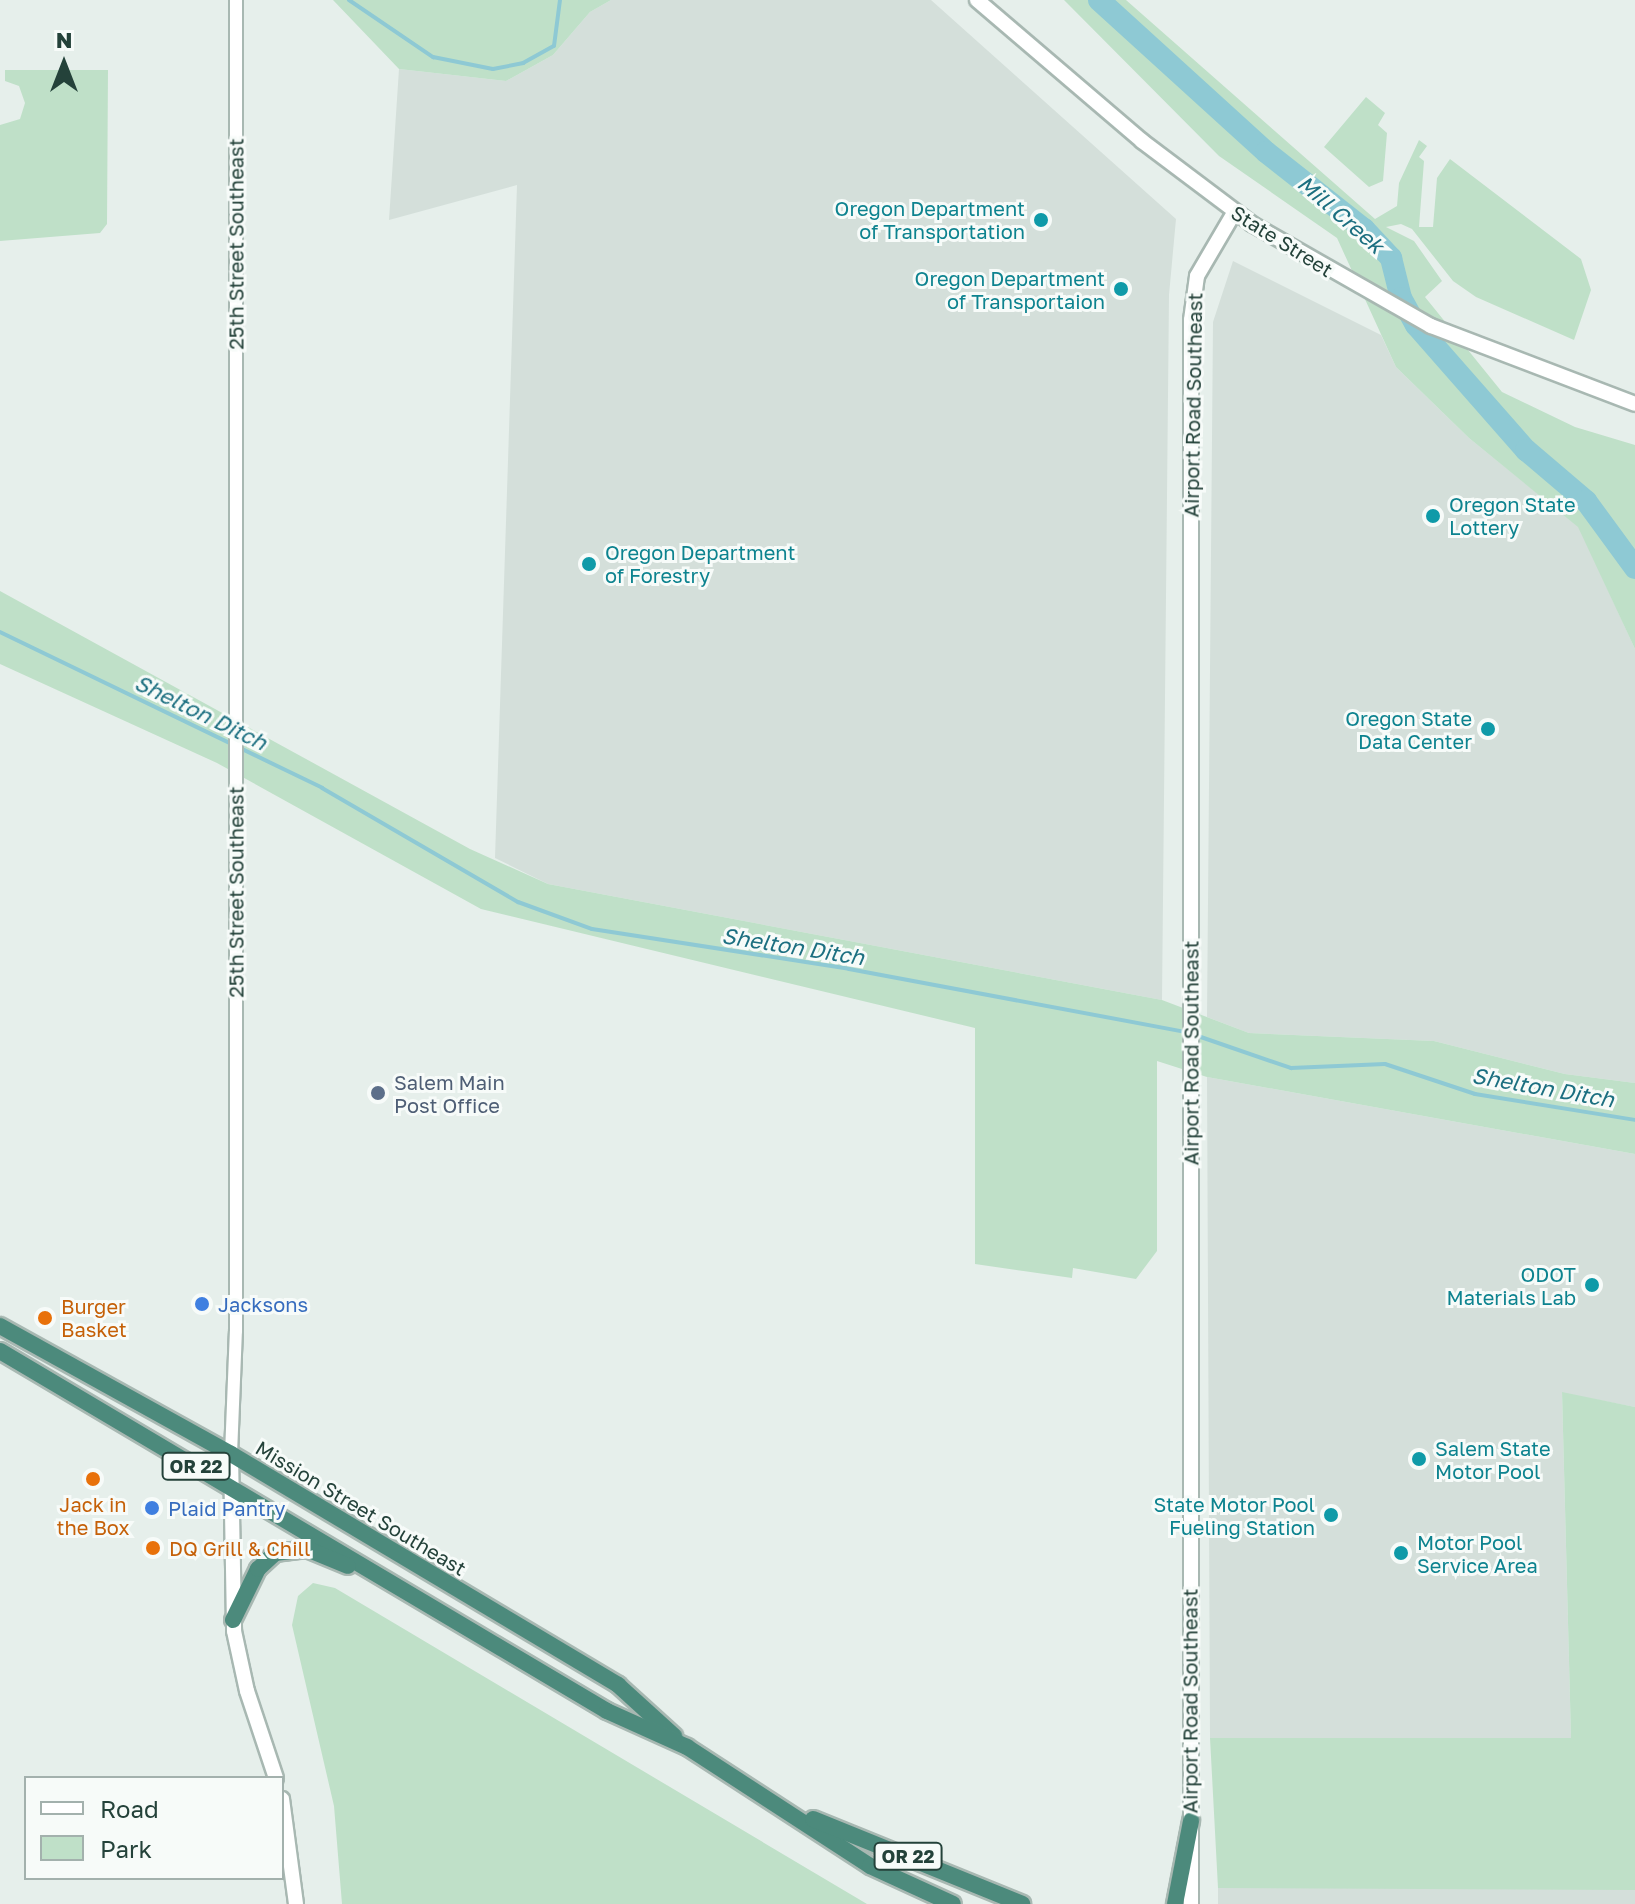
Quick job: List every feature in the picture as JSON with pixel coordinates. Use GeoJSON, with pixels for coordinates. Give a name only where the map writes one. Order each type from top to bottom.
{"type":"FeatureCollection","features":[{"type":"Feature","properties":{"kind":"highway","name":"Mission Street Southeast"},"geometry":{"type":"LineString","coordinates":[[0,1326],[231,1454],[618,1685],[687,1747]]}},
{"type":"Feature","properties":{"kind":"highway","name":"Mission Street Southeast"},"geometry":{"type":"LineString","coordinates":[[0,1351],[607,1711],[687,1747],[793,1812],[870,1866],[953,1904]]}},
{"type":"Feature","properties":{"kind":"highway"},"geometry":{"type":"LineString","coordinates":[[233,1620],[258,1569],[275,1553],[290,1547],[307,1549],[390,1583]]}},
{"type":"Feature","properties":{"kind":"highway","name":"Mission Street Southeast"},"geometry":{"type":"LineString","coordinates":[[793,1812],[1022,1904]]}},
{"type":"Feature","properties":{"kind":"highway"},"geometry":{"type":"LineString","coordinates":[[1175,1904],[1191,1821]]}},
{"type":"Feature","properties":{"kind":"main road","name":"State Street"},"geometry":{"type":"LineString","coordinates":[[977,0],[1234,213],[1363,290],[1467,342],[1635,404]]}},
{"type":"Feature","properties":{"kind":"main road","name":"Airport Road Southeast"},"geometry":{"type":"LineString","coordinates":[[1191,1904],[1191,320],[1197,276],[1234,213]]}},
{"type":"Feature","properties":{"kind":"main road","name":"25th Street Southeast"},"geometry":{"type":"LineString","coordinates":[[231,1454],[233,1620],[247,1691],[275,1776]]}},
{"type":"Feature","properties":{"kind":"main road"},"geometry":{"type":"LineString","coordinates":[[284,1814],[296,1904]]}},
{"type":"Feature","properties":{"kind":"street","name":"25th Street Southeast"},"geometry":{"type":"LineString","coordinates":[[231,1454],[236,0]]}},
{"type":"Feature","properties":{"kind":"shaded area"},"geometry":{"type":"Polygon","coordinates":[[[611,0],[931,0],[1176,219],[1169,295],[1162,1000],[548,884],[495,858],[517,185],[389,220],[399,69],[506,81],[553,55],[590,12],[611,0]]]}},
{"type":"Feature","properties":{"kind":"shaded area"},"geometry":{"type":"Polygon","coordinates":[[[1233,261],[1381,335],[1396,367],[1469,438],[1579,527],[1635,649],[1635,1083],[1565,1074],[1434,1041],[1249,1033],[1207,1017],[1213,322],[1233,261]]]}},
{"type":"Feature","properties":{"kind":"shaded area"},"geometry":{"type":"Polygon","coordinates":[[[1207,1077],[1635,1154],[1635,1407],[1562,1393],[1571,1738],[1210,1738],[1207,1077]]]}},
{"type":"Feature","properties":{"kind":"shaded area"},"geometry":{"type":"Polygon","coordinates":[[[1218,1888],[1635,1888],[1635,1904],[1218,1904],[1218,1888]]]}},
{"type":"Feature","properties":{"kind":"green space"},"geometry":{"type":"Polygon","coordinates":[[[333,0],[611,0],[590,12],[553,55],[506,81],[399,69],[333,0]]]}},
{"type":"Feature","properties":{"kind":"green space"},"geometry":{"type":"Polygon","coordinates":[[[1064,0],[1126,0],[1375,219],[1397,206],[1399,183],[1419,140],[1427,146],[1419,157],[1424,161],[1419,227],[1433,227],[1437,178],[1450,159],[1581,259],[1591,290],[1574,340],[1476,297],[1453,281],[1412,229],[1401,224],[1386,227],[1414,241],[1442,281],[1425,297],[1502,392],[1575,427],[1635,445],[1635,649],[1578,527],[1469,438],[1396,367],[1337,238],[1219,156],[1064,0]]]}},
{"type":"Feature","properties":{"kind":"green space"},"geometry":{"type":"Polygon","coordinates":[[[5,70],[108,70],[107,224],[100,233],[0,241],[0,125],[20,119],[25,103],[19,86],[5,81],[5,70]]]}},
{"type":"Feature","properties":{"kind":"green space"},"geometry":{"type":"Polygon","coordinates":[[[1366,97],[1385,113],[1378,125],[1387,133],[1383,181],[1369,187],[1324,147],[1366,97]]]}},
{"type":"Feature","properties":{"kind":"green space"},"geometry":{"type":"Polygon","coordinates":[[[0,591],[470,849],[548,884],[1162,1000],[1249,1033],[1434,1041],[1565,1074],[1635,1083],[1635,1154],[1207,1077],[1157,1061],[1157,1251],[1136,1279],[1073,1268],[1072,1278],[975,1264],[975,1028],[481,909],[217,763],[0,664],[0,591]]]}},
{"type":"Feature","properties":{"kind":"green space"},"geometry":{"type":"Polygon","coordinates":[[[1562,1392],[1635,1407],[1635,1890],[1218,1888],[1210,1738],[1571,1738],[1562,1392]]]}},
{"type":"Feature","properties":{"kind":"green space"},"geometry":{"type":"Polygon","coordinates":[[[313,1583],[335,1588],[867,1904],[342,1904],[334,1806],[292,1625],[298,1596],[313,1583]]]}},
{"type":"Feature","properties":{"kind":"waterway"},"geometry":{"type":"LineString","coordinates":[[349,0],[433,57],[493,69],[523,63],[554,46],[560,0]]}},
{"type":"Feature","properties":{"kind":"waterway","name":"Mill Creek"},"geometry":{"type":"LineString","coordinates":[[1099,0],[1266,152],[1364,229],[1391,258],[1401,298],[1416,325],[1526,450],[1586,501],[1635,568]]}},
{"type":"Feature","properties":{"kind":"waterway","name":"Shelton Ditch"},"geometry":{"type":"LineString","coordinates":[[0,632],[322,788],[518,902],[592,929],[849,969],[1186,1032]]}},
{"type":"Feature","properties":{"kind":"waterway","name":"Shelton Ditch"},"geometry":{"type":"LineString","coordinates":[[1195,1035],[1291,1068],[1385,1064],[1475,1094],[1635,1120]]}},
{"type":"Feature","properties":{"kind":"place","name":"Oregon Department of Transportation"},"geometry":{"type":"Point","coordinates":[1041,220]}},
{"type":"Feature","properties":{"kind":"place","name":"Oregon Department of Transportaion"},"geometry":{"type":"Point","coordinates":[1121,289]}},
{"type":"Feature","properties":{"kind":"place","name":"Oregon State Lottery"},"geometry":{"type":"Point","coordinates":[1433,516]}},
{"type":"Feature","properties":{"kind":"place","name":"Oregon Department of Forestry"},"geometry":{"type":"Point","coordinates":[589,564]}},
{"type":"Feature","properties":{"kind":"place","name":"Oregon State Data Center"},"geometry":{"type":"Point","coordinates":[1488,729]}},
{"type":"Feature","properties":{"kind":"place","name":"Salem Main Post Office"},"geometry":{"type":"Point","coordinates":[378,1093]}},
{"type":"Feature","properties":{"kind":"place","name":"ODOT Materials Lab"},"geometry":{"type":"Point","coordinates":[1592,1285]}},
{"type":"Feature","properties":{"kind":"place","name":"Jacksons"},"geometry":{"type":"Point","coordinates":[202,1304]}},
{"type":"Feature","properties":{"kind":"place","name":"Burger Basket"},"geometry":{"type":"Point","coordinates":[45,1318]}},
{"type":"Feature","properties":{"kind":"place","name":"Salem State Motor Pool"},"geometry":{"type":"Point","coordinates":[1419,1459]}},
{"type":"Feature","properties":{"kind":"place","name":"Jack in the Box"},"geometry":{"type":"Point","coordinates":[93,1479]}},
{"type":"Feature","properties":{"kind":"place","name":"Plaid Pantry"},"geometry":{"type":"Point","coordinates":[152,1508]}},
{"type":"Feature","properties":{"kind":"place","name":"State Motor Pool Fueling Station"},"geometry":{"type":"Point","coordinates":[1331,1515]}},
{"type":"Feature","properties":{"kind":"place","name":"DQ Grill & Chill"},"geometry":{"type":"Point","coordinates":[153,1548]}},
{"type":"Feature","properties":{"kind":"place","name":"Motor Pool Service Area"},"geometry":{"type":"Point","coordinates":[1401,1553]}}]}
